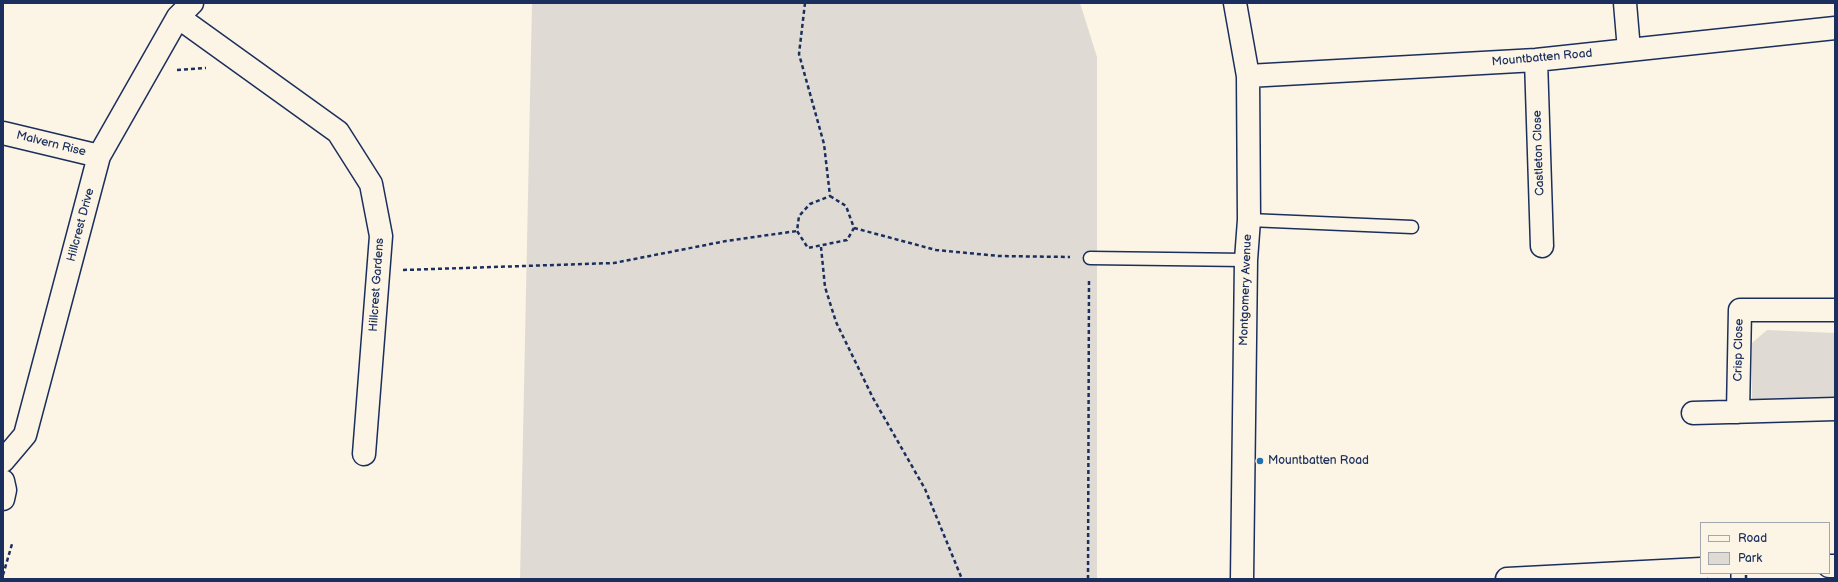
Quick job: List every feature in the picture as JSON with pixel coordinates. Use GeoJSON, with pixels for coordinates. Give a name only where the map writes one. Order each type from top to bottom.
{"type":"FeatureCollection","features":[{"type":"Feature","properties":{"kind":"street","name":"Montgomery Avenue"},"geometry":{"type":"LineString","coordinates":[[1235,3],[1248,76],[1249,220],[1246,260],[1242,579]]}},
{"type":"Feature","properties":{"kind":"street"},"geometry":{"type":"LineString","coordinates":[[1625,3],[1629,50]]}},
{"type":"Feature","properties":{"kind":"street","name":"Hillcrest Drive"},"geometry":{"type":"LineString","coordinates":[[3,461],[25,435],[99,156],[185,10]]}},
{"type":"Feature","properties":{"kind":"street","name":"Hillcrest Gardens"},"geometry":{"type":"LineString","coordinates":[[185,10],[338,132],[371,184],[381,236],[364,454]]}},
{"type":"Feature","properties":{"kind":"street","name":"Mountbatten Road"},"geometry":{"type":"LineString","coordinates":[[1248,76],[1536,60],[1835,28]]}},
{"type":"Feature","properties":{"kind":"street","name":"Castleton Close"},"geometry":{"type":"LineString","coordinates":[[1536,60],[1542,246]]}},
{"type":"Feature","properties":{"kind":"street","name":"Malvern Rise"},"geometry":{"type":"LineString","coordinates":[[3,133],[99,156]]}},
{"type":"Feature","properties":{"kind":"street","name":"Crisp Close"},"geometry":{"type":"LineString","coordinates":[[1738,412],[1740,310],[1835,310]]}},
{"type":"Feature","properties":{"kind":"street"},"geometry":{"type":"LineString","coordinates":[[1693,413],[1835,409]]}},
{"type":"Feature","properties":{"kind":"street"},"geometry":{"type":"LineString","coordinates":[[3,481],[5,490],[3,499]]}},
{"type":"Feature","properties":{"kind":"street"},"geometry":{"type":"LineString","coordinates":[[1507,579],[1700,569]]}},
{"type":"Feature","properties":{"kind":"lane"},"geometry":{"type":"LineString","coordinates":[[1249,220],[1412,227]]}},
{"type":"Feature","properties":{"kind":"lane"},"geometry":{"type":"LineString","coordinates":[[1090,258],[1246,260]]}},
{"type":"Feature","properties":{"kind":"path"},"geometry":{"type":"LineString","coordinates":[[805,3],[799,54],[824,144],[830,196]]}},
{"type":"Feature","properties":{"kind":"path"},"geometry":{"type":"LineString","coordinates":[[176,70],[212,67]]}},
{"type":"Feature","properties":{"kind":"path"},"geometry":{"type":"LineString","coordinates":[[830,196],[846,206],[854,228]]}},
{"type":"Feature","properties":{"kind":"path"},"geometry":{"type":"LineString","coordinates":[[830,196],[810,204],[799,216],[797,231],[808,248],[821,247],[847,240],[854,228]]}},
{"type":"Feature","properties":{"kind":"path"},"geometry":{"type":"LineString","coordinates":[[854,228],[936,250],[999,256],[1090,258],[1088,579]]}},
{"type":"Feature","properties":{"kind":"path"},"geometry":{"type":"LineString","coordinates":[[378,270],[614,263],[726,241],[797,231]]}},
{"type":"Feature","properties":{"kind":"path"},"geometry":{"type":"LineString","coordinates":[[821,247],[825,287],[836,322],[873,398],[925,489],[962,579]]}},
{"type":"Feature","properties":{"kind":"path"},"geometry":{"type":"LineString","coordinates":[[3,575],[12,544]]}},
{"type":"Feature","properties":{"kind":"green space"},"geometry":{"type":"Polygon","coordinates":[[[532,3],[1080,3],[1097,57],[1097,579],[520,579],[532,3]]]}},
{"type":"Feature","properties":{"kind":"green space"},"geometry":{"type":"Polygon","coordinates":[[[1767,330],[1835,333],[1835,404],[1759,407],[1752,399],[1752,343],[1767,330]]]}},
{"type":"Feature","properties":{"kind":"place","name":"Mountbatten Road"},"geometry":{"type":"Point","coordinates":[1260,461]}}]}
